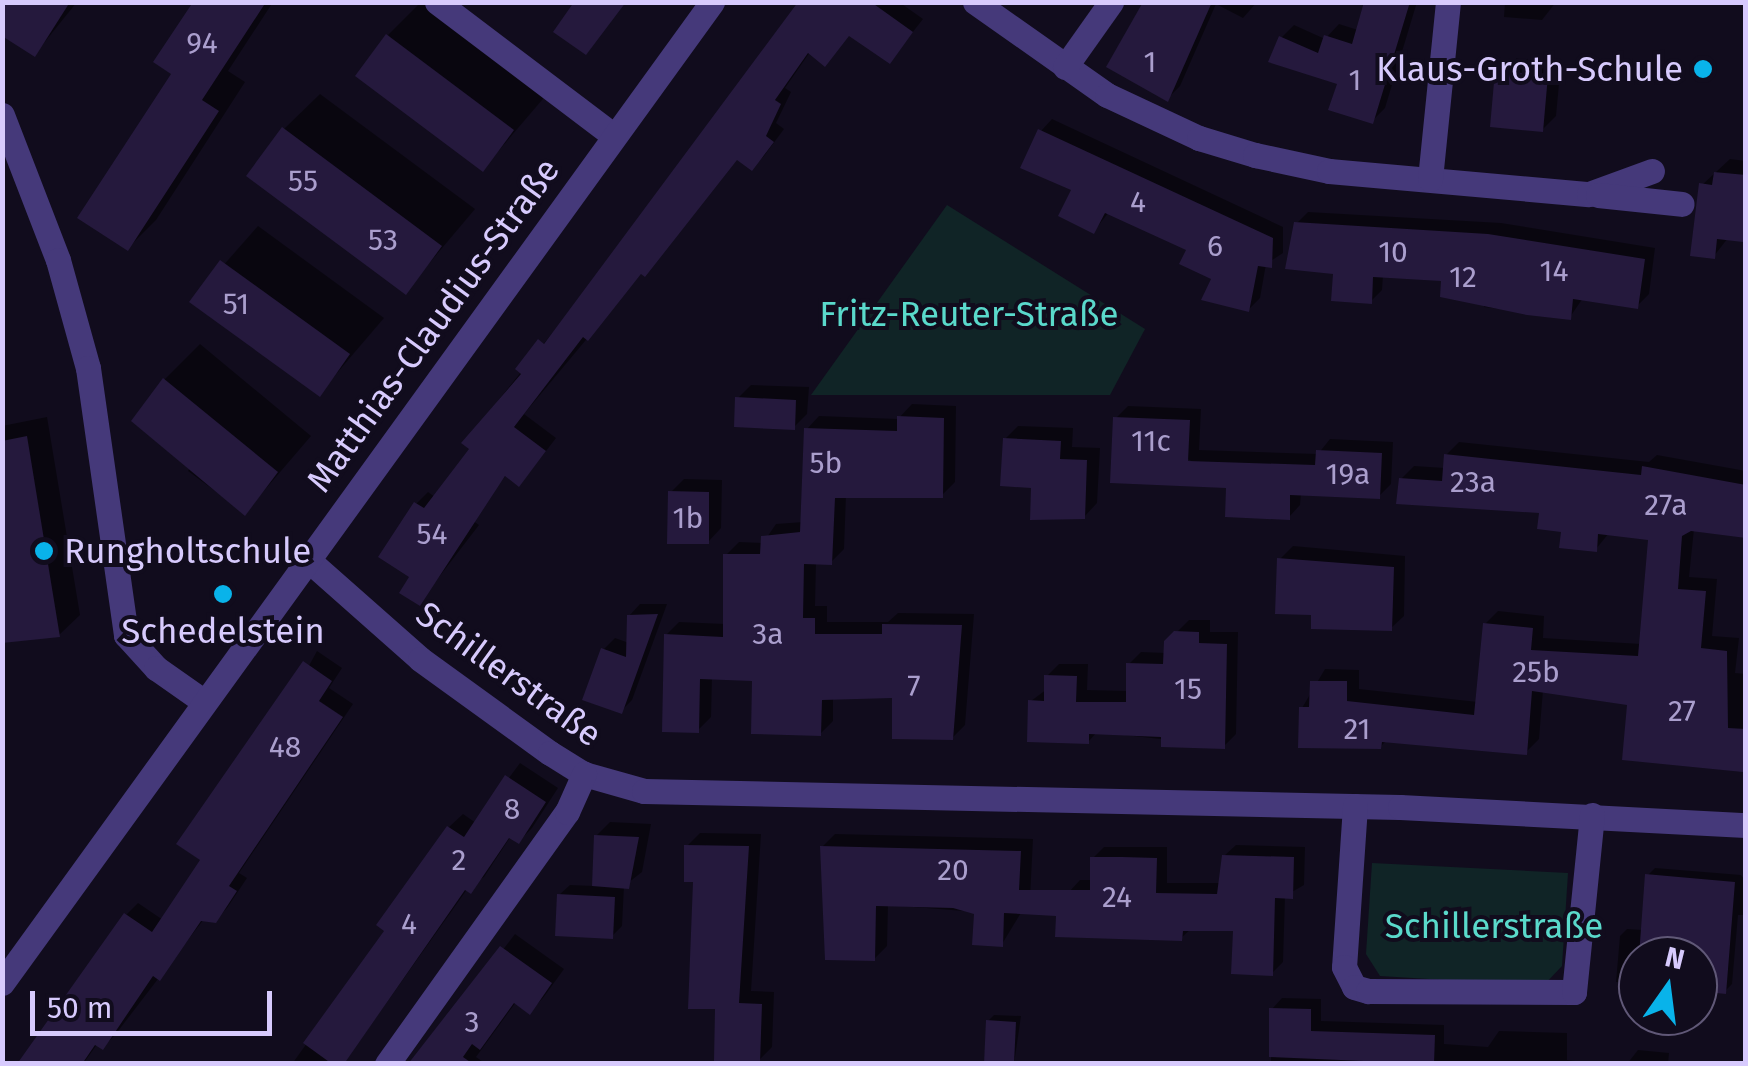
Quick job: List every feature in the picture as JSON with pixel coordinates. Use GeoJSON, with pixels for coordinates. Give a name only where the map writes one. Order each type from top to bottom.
{"type":"FeatureCollection","features":[{"type":"Feature","properties":{"kind":"street"},"geometry":{"type":"LineString","coordinates":[[437,2],[614,136]]}},
{"type":"Feature","properties":{"kind":"street","name":"Matthias-Claudius-Straße"},"geometry":{"type":"LineString","coordinates":[[2,982],[712,2]]}},
{"type":"Feature","properties":{"kind":"street"},"geometry":{"type":"LineString","coordinates":[[975,2],[1065,67],[1150,118],[1218,144],[1330,171],[1682,204]]}},
{"type":"Feature","properties":{"kind":"street"},"geometry":{"type":"LineString","coordinates":[[1065,67],[1112,2]]}},
{"type":"Feature","properties":{"kind":"street"},"geometry":{"type":"LineString","coordinates":[[1430,179],[1448,2]]}},
{"type":"Feature","properties":{"kind":"street"},"geometry":{"type":"LineString","coordinates":[[2,115],[43,215],[85,357],[126,635],[156,668],[204,701]]}},
{"type":"Feature","properties":{"kind":"street"},"geometry":{"type":"LineString","coordinates":[[1589,194],[1652,170]]}},
{"type":"Feature","properties":{"kind":"street","name":"Schillerstraße"},"geometry":{"type":"LineString","coordinates":[[306,558],[420,659],[584,774],[675,792],[1355,806],[1592,814],[1746,825]]}},
{"type":"Feature","properties":{"kind":"street"},"geometry":{"type":"LineString","coordinates":[[387,1064],[568,812],[584,774]]}},
{"type":"Feature","properties":{"kind":"street"},"geometry":{"type":"LineString","coordinates":[[1355,806],[1344,967],[1354,987],[1368,990],[1574,992],[1592,814]]}},
{"type":"Feature","properties":{"kind":"green space","name":"Fritz-Reuter-Straße"},"geometry":{"type":"Polygon","coordinates":[[[947,205],[1145,329],[1110,395],[811,395],[947,205]]]}},
{"type":"Feature","properties":{"kind":"green space","name":"Schillerstraße"},"geometry":{"type":"Polygon","coordinates":[[[1372,863],[1568,873],[1562,966],[1543,986],[1380,976],[1366,954],[1372,863]]]}},
{"type":"Feature","properties":{"kind":"building"},"geometry":{"type":"Polygon","coordinates":[[[2,2],[70,2],[35,57],[2,36],[2,2]]]}},
{"type":"Feature","properties":{"kind":"building"},"geometry":{"type":"Polygon","coordinates":[[[193,2],[266,2],[202,100],[219,111],[128,251],[77,218],[171,74],[153,62],[193,2]]]}},
{"type":"Feature","properties":{"kind":"building"},"geometry":{"type":"Polygon","coordinates":[[[574,2],[626,2],[586,55],[553,32],[574,2]]]}},
{"type":"Feature","properties":{"kind":"building"},"geometry":{"type":"Polygon","coordinates":[[[798,2],[871,2],[913,32],[890,64],[849,36],[825,67],[808,53],[775,100],[781,104],[766,136],[774,142],[752,171],[737,160],[645,277],[641,274],[588,341],[583,337],[514,427],[546,451],[519,487],[505,476],[420,606],[399,593],[409,577],[378,557],[414,502],[424,508],[469,449],[461,443],[521,374],[515,369],[538,339],[544,344],[798,2]]]}},
{"type":"Feature","properties":{"kind":"building"},"geometry":{"type":"Polygon","coordinates":[[[1143,2],[1212,2],[1168,102],[1106,67],[1143,2]]]}},
{"type":"Feature","properties":{"kind":"building"},"geometry":{"type":"Polygon","coordinates":[[[1364,2],[1410,2],[1373,124],[1328,110],[1337,84],[1268,62],[1279,36],[1318,53],[1324,35],[1352,44],[1364,2]]]}},
{"type":"Feature","properties":{"kind":"building"},"geometry":{"type":"Polygon","coordinates":[[[386,34],[514,130],[483,172],[355,76],[386,34]]]}},
{"type":"Feature","properties":{"kind":"building"},"geometry":{"type":"Polygon","coordinates":[[[1495,71],[1548,75],[1543,132],[1490,127],[1495,71]]]}},
{"type":"Feature","properties":{"kind":"building"},"geometry":{"type":"Polygon","coordinates":[[[282,127],[442,246],[406,295],[246,176],[282,127]]]}},
{"type":"Feature","properties":{"kind":"building"},"geometry":{"type":"Polygon","coordinates":[[[1038,129],[1273,238],[1272,268],[1258,266],[1249,312],[1201,300],[1211,279],[1179,264],[1186,250],[1105,213],[1094,234],[1058,216],[1071,190],[1020,168],[1038,129]]]}},
{"type":"Feature","properties":{"kind":"building"},"geometry":{"type":"Polygon","coordinates":[[[1714,172],[1746,175],[1743,242],[1717,239],[1715,259],[1690,256],[1699,183],[1712,185],[1714,172]]]}},
{"type":"Feature","properties":{"kind":"building"},"geometry":{"type":"Polygon","coordinates":[[[1294,222],[1488,234],[1645,259],[1638,309],[1573,299],[1571,320],[1527,315],[1440,297],[1441,281],[1373,277],[1372,304],[1331,301],[1333,274],[1285,269],[1294,222]]]}},
{"type":"Feature","properties":{"kind":"building"},"geometry":{"type":"Polygon","coordinates":[[[220,260],[350,354],[320,397],[189,302],[220,260]]]}},
{"type":"Feature","properties":{"kind":"building"},"geometry":{"type":"Polygon","coordinates":[[[163,378],[278,472],[245,516],[131,421],[163,378]]]}},
{"type":"Feature","properties":{"kind":"building"},"geometry":{"type":"Polygon","coordinates":[[[735,397],[796,400],[795,430],[734,427],[735,397]]]}},
{"type":"Feature","properties":{"kind":"building"},"geometry":{"type":"Polygon","coordinates":[[[897,416],[944,418],[943,498],[835,498],[832,565],[804,564],[803,618],[815,618],[815,634],[882,634],[882,624],[962,625],[953,740],[892,739],[892,698],[822,700],[821,736],[751,734],[752,681],[700,679],[699,733],[662,732],[664,634],[723,637],[723,554],[760,554],[761,536],[800,532],[804,428],[897,431],[897,416]]]}},
{"type":"Feature","properties":{"kind":"building"},"geometry":{"type":"Polygon","coordinates":[[[1113,417],[1190,420],[1188,461],[1315,465],[1316,450],[1382,453],[1380,499],[1290,495],[1290,520],[1225,517],[1226,488],[1110,483],[1113,417]]]}},
{"type":"Feature","properties":{"kind":"building"},"geometry":{"type":"Polygon","coordinates":[[[27,436],[60,637],[2,643],[2,441],[27,436]]]}},
{"type":"Feature","properties":{"kind":"building"},"geometry":{"type":"Polygon","coordinates":[[[1003,438],[1061,441],[1060,459],[1087,460],[1085,519],[1030,520],[1031,488],[1000,486],[1003,438]]]}},
{"type":"Feature","properties":{"kind":"building"},"geometry":{"type":"Polygon","coordinates":[[[1444,454],[1641,475],[1642,466],[1746,485],[1746,538],[1691,531],[1682,536],[1678,589],[1706,591],[1701,648],[1727,651],[1728,728],[1746,729],[1743,772],[1622,760],[1627,705],[1532,691],[1527,755],[1382,742],[1381,749],[1298,748],[1299,707],[1309,707],[1310,681],[1347,681],[1347,701],[1474,715],[1483,623],[1533,628],[1531,650],[1638,656],[1648,540],[1598,534],[1597,552],[1559,548],[1561,532],[1537,529],[1539,513],[1396,504],[1399,478],[1442,481],[1444,454]]]}},
{"type":"Feature","properties":{"kind":"building"},"geometry":{"type":"Polygon","coordinates":[[[668,491],[709,492],[709,544],[667,544],[668,491]]]}},
{"type":"Feature","properties":{"kind":"building"},"geometry":{"type":"Polygon","coordinates":[[[1277,558],[1394,567],[1392,631],[1311,629],[1311,615],[1275,614],[1277,558]]]}},
{"type":"Feature","properties":{"kind":"building"},"geometry":{"type":"Polygon","coordinates":[[[658,614],[622,714],[582,700],[601,648],[626,657],[627,615],[658,614]]]}},
{"type":"Feature","properties":{"kind":"building"},"geometry":{"type":"Polygon","coordinates":[[[1174,631],[1199,632],[1199,643],[1227,644],[1225,749],[1161,747],[1161,737],[1089,734],[1089,744],[1027,742],[1028,700],[1044,701],[1044,675],[1077,676],[1076,702],[1126,702],[1126,663],[1163,664],[1164,641],[1174,631]]]}},
{"type":"Feature","properties":{"kind":"building"},"geometry":{"type":"Polygon","coordinates":[[[303,661],[332,681],[319,701],[343,717],[229,886],[237,891],[216,923],[201,921],[160,981],[153,976],[103,1050],[95,1045],[82,1064],[17,1064],[124,913],[152,932],[200,860],[176,844],[303,661]]]}},
{"type":"Feature","properties":{"kind":"building"},"geometry":{"type":"Polygon","coordinates":[[[505,775],[546,802],[519,844],[509,838],[471,894],[465,890],[344,1064],[332,1064],[303,1043],[384,931],[376,925],[447,826],[464,837],[505,775]]]}},
{"type":"Feature","properties":{"kind":"building"},"geometry":{"type":"Polygon","coordinates":[[[594,835],[639,837],[629,889],[592,886],[594,835]]]}},
{"type":"Feature","properties":{"kind":"building"},"geometry":{"type":"Polygon","coordinates":[[[684,845],[749,846],[739,1003],[762,1004],[760,1063],[714,1061],[715,1009],[688,1009],[693,882],[684,882],[684,845]]]}},
{"type":"Feature","properties":{"kind":"building"},"geometry":{"type":"Polygon","coordinates":[[[820,846],[1021,851],[1019,890],[1090,890],[1090,857],[1122,857],[1157,858],[1156,893],[1217,894],[1222,855],[1294,857],[1293,899],[1275,898],[1273,976],[1231,974],[1233,931],[1183,931],[1182,941],[1055,937],[1056,916],[1004,913],[1003,947],[972,945],[974,914],[953,908],[876,906],[875,961],[825,960],[820,846]]]}},
{"type":"Feature","properties":{"kind":"building"},"geometry":{"type":"Polygon","coordinates":[[[1645,874],[1735,882],[1726,994],[1718,993],[1718,936],[1640,936],[1645,874]]]}},
{"type":"Feature","properties":{"kind":"building"},"geometry":{"type":"Polygon","coordinates":[[[557,894],[615,897],[613,939],[555,936],[557,894]]]}},
{"type":"Feature","properties":{"kind":"building"},"geometry":{"type":"Polygon","coordinates":[[[500,946],[552,983],[530,1015],[514,1003],[480,1050],[472,1044],[463,1057],[473,1064],[408,1064],[500,946]]]}},
{"type":"Feature","properties":{"kind":"building"},"geometry":{"type":"Polygon","coordinates":[[[1269,1008],[1311,1009],[1311,1031],[1435,1035],[1434,1064],[1269,1057],[1269,1008]]]}},
{"type":"Feature","properties":{"kind":"building"},"geometry":{"type":"Polygon","coordinates":[[[986,1020],[1016,1022],[1014,1064],[984,1064],[986,1020]]]}},
{"type":"Feature","properties":{"kind":"place","name":"Klaus-Groth-Schule"},"geometry":{"type":"Point","coordinates":[1703,69]}},
{"type":"Feature","properties":{"kind":"place","name":"Rungholtschule"},"geometry":{"type":"Point","coordinates":[44,551]}},
{"type":"Feature","properties":{"kind":"place","name":"Schedelstein"},"geometry":{"type":"Point","coordinates":[223,594]}}]}
